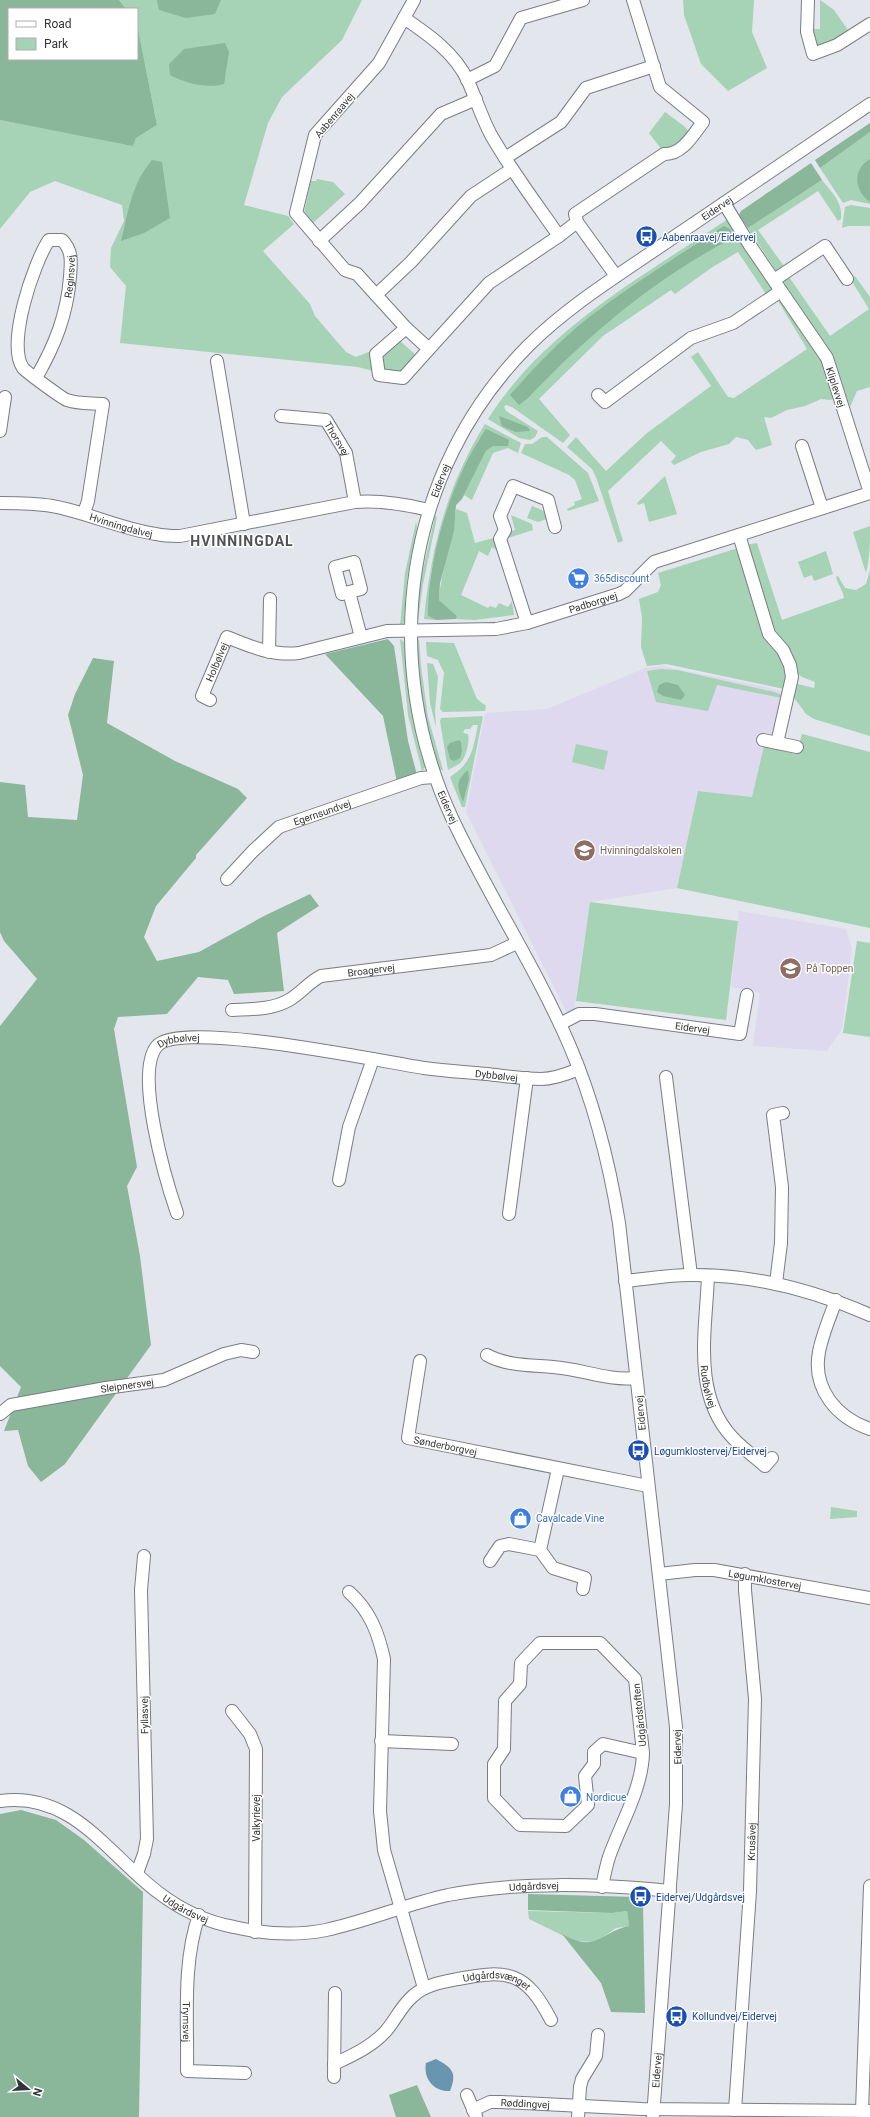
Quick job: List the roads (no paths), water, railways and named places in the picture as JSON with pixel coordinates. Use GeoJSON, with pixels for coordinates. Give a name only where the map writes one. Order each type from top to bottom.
{"type":"FeatureCollection","features":[{"type":"Feature","properties":{"kind":"street","name":"Aabenraavej"},"geometry":{"type":"LineString","coordinates":[[414,0],[379,63],[315,135],[296,213],[345,270],[357,274],[406,328],[429,350]]}},
{"type":"Feature","properties":{"kind":"street"},"geometry":{"type":"LineString","coordinates":[[467,80],[495,66],[521,18],[583,0]]}},
{"type":"Feature","properties":{"kind":"street"},"geometry":{"type":"LineString","coordinates":[[616,276],[577,222],[575,214],[664,154],[672,155],[686,144],[703,122],[660,87],[633,0]]}},
{"type":"Feature","properties":{"kind":"street"},"geometry":{"type":"LineString","coordinates":[[808,0],[807,32],[813,54],[837,45],[870,24]]}},
{"type":"Feature","properties":{"kind":"street"},"geometry":{"type":"LineString","coordinates":[[404,18],[436,40],[454,60],[467,80],[490,133],[512,169],[559,236]]}},
{"type":"Feature","properties":{"kind":"street"},"geometry":{"type":"LineString","coordinates":[[505,158],[561,122],[586,88],[654,66]]}},
{"type":"Feature","properties":{"kind":"street"},"geometry":{"type":"LineString","coordinates":[[319,241],[360,203],[441,114],[476,99]]}},
{"type":"Feature","properties":{"kind":"street","name":"Eidervej"},"geometry":{"type":"LineString","coordinates":[[654,2113],[676,1804],[676,1735],[659,1574],[612,1177],[598,1124],[579,1069],[560,1024],[453,820],[434,777],[421,731],[410,656],[412,591],[416,563],[429,510],[452,452],[474,414],[500,378],[526,348],[551,324],[577,303],[870,104]]}},
{"type":"Feature","properties":{"kind":"street"},"geometry":{"type":"LineString","coordinates":[[376,295],[411,262],[471,196],[512,169]]}},
{"type":"Feature","properties":{"kind":"street","name":"Kliplevvej"},"geometry":{"type":"LineString","coordinates":[[724,203],[781,291],[827,358],[870,493]]}},
{"type":"Feature","properties":{"kind":"street"},"geometry":{"type":"LineString","coordinates":[[406,328],[376,354],[379,375],[403,378],[489,283],[559,236],[577,222]]}},
{"type":"Feature","properties":{"kind":"street","name":"Reginsvej"},"geometry":{"type":"LineString","coordinates":[[36,378],[58,334],[68,296],[71,260],[70,247],[62,240],[49,240],[40,252],[25,296],[18,356],[23,368],[36,378],[67,400],[103,404],[88,500],[84,513]]}},
{"type":"Feature","properties":{"kind":"street"},"geometry":{"type":"LineString","coordinates":[[774,280],[825,246],[847,279]]}},
{"type":"Feature","properties":{"kind":"street"},"geometry":{"type":"LineString","coordinates":[[598,395],[605,402],[691,338],[733,323],[781,291]]}},
{"type":"Feature","properties":{"kind":"street"},"geometry":{"type":"LineString","coordinates":[[217,361],[244,524]]}},
{"type":"Feature","properties":{"kind":"street"},"geometry":{"type":"LineString","coordinates":[[0,431],[5,397]]}},
{"type":"Feature","properties":{"kind":"street","name":"Thorsvej"},"geometry":{"type":"LineString","coordinates":[[281,416],[326,420],[346,453],[355,502]]}},
{"type":"Feature","properties":{"kind":"street"},"geometry":{"type":"LineString","coordinates":[[802,446],[822,508]]}},
{"type":"Feature","properties":{"kind":"street"},"geometry":{"type":"LineString","coordinates":[[527,623],[500,539],[505,530],[500,516],[513,486],[548,500],[555,527]]}},
{"type":"Feature","properties":{"kind":"street","name":"Padborgvej"},"geometry":{"type":"LineString","coordinates":[[410,631],[496,630],[527,623],[619,594],[625,591],[654,562],[870,493]]}},
{"type":"Feature","properties":{"kind":"street","name":"Hvinningdalvej"},"geometry":{"type":"LineString","coordinates":[[0,503],[37,504],[84,513],[139,531],[180,536],[355,502],[375,500],[397,502],[429,510]]}},
{"type":"Feature","properties":{"kind":"street"},"geometry":{"type":"LineString","coordinates":[[739,535],[769,634],[783,650],[790,665],[792,677],[777,743]]}},
{"type":"Feature","properties":{"kind":"street"},"geometry":{"type":"LineString","coordinates":[[349,592],[361,637]]}},
{"type":"Feature","properties":{"kind":"street"},"geometry":{"type":"LineString","coordinates":[[269,652],[270,599]]}},
{"type":"Feature","properties":{"kind":"street","name":"Holbølvej"},"geometry":{"type":"LineString","coordinates":[[210,700],[202,696],[227,637],[269,652],[285,655],[299,653],[387,631],[410,631]]}},
{"type":"Feature","properties":{"kind":"street"},"geometry":{"type":"LineString","coordinates":[[763,740],[797,747]]}},
{"type":"Feature","properties":{"kind":"street","name":"Egernsundvej"},"geometry":{"type":"LineString","coordinates":[[227,879],[253,851],[279,827],[421,778],[434,777]]}},
{"type":"Feature","properties":{"kind":"street","name":"Broagervej"},"geometry":{"type":"LineString","coordinates":[[232,1010],[277,1006],[290,1000],[311,982],[321,976],[491,955],[518,943]]}},
{"type":"Feature","properties":{"kind":"street","name":"Eidervej"},"geometry":{"type":"LineString","coordinates":[[560,1024],[580,1014],[595,1014],[740,1034],[746,995]]}},
{"type":"Feature","properties":{"kind":"street","name":"Dybbølvej"},"geometry":{"type":"LineString","coordinates":[[177,1213],[165,1179],[153,1120],[148,1074],[152,1055],[157,1046],[168,1039],[232,1037],[425,1068],[527,1078],[554,1078],[579,1069]]}},
{"type":"Feature","properties":{"kind":"street"},"geometry":{"type":"LineString","coordinates":[[339,1180],[349,1127],[373,1059]]}},
{"type":"Feature","properties":{"kind":"street"},"geometry":{"type":"LineString","coordinates":[[666,1077],[691,1275]]}},
{"type":"Feature","properties":{"kind":"street","name":"Dybbølvej"},"geometry":{"type":"LineString","coordinates":[[509,1214],[527,1078]]}},
{"type":"Feature","properties":{"kind":"street"},"geometry":{"type":"LineString","coordinates":[[776,1283],[781,1243],[782,1187],[773,1115],[783,1113]]}},
{"type":"Feature","properties":{"kind":"street"},"geometry":{"type":"LineString","coordinates":[[625,1281],[691,1275],[776,1283],[836,1300],[870,1315]]}},
{"type":"Feature","properties":{"kind":"street","name":"Rudbølvej"},"geometry":{"type":"LineString","coordinates":[[708,1276],[704,1369],[708,1397],[718,1419],[732,1437],[765,1466],[772,1458]]}},
{"type":"Feature","properties":{"kind":"street"},"geometry":{"type":"LineString","coordinates":[[836,1300],[819,1352],[817,1370],[828,1401],[836,1409],[857,1424],[870,1429]]}},
{"type":"Feature","properties":{"kind":"street","name":"Sleipnersvej"},"geometry":{"type":"LineString","coordinates":[[0,1414],[11,1405],[17,1403],[164,1380],[224,1354],[241,1350],[253,1352]]}},
{"type":"Feature","properties":{"kind":"street"},"geometry":{"type":"LineString","coordinates":[[487,1355],[495,1359],[534,1367],[554,1367],[614,1379],[636,1378]]}},
{"type":"Feature","properties":{"kind":"street","name":"Sønderborgvej"},"geometry":{"type":"LineString","coordinates":[[420,1361],[408,1438],[648,1486]]}},
{"type":"Feature","properties":{"kind":"street"},"geometry":{"type":"LineString","coordinates":[[540,1550],[558,1469]]}},
{"type":"Feature","properties":{"kind":"street"},"geometry":{"type":"LineString","coordinates":[[490,1561],[500,1546],[508,1544],[540,1550],[553,1568],[585,1578],[583,1588]]}},
{"type":"Feature","properties":{"kind":"street","name":"Fyllasvej"},"geometry":{"type":"LineString","coordinates":[[137,1873],[144,1854],[147,1839],[141,1590],[144,1556]]}},
{"type":"Feature","properties":{"kind":"street","name":"Løgumklostervej"},"geometry":{"type":"LineString","coordinates":[[659,1574],[695,1570],[745,1574],[870,1598]]}},
{"type":"Feature","properties":{"kind":"street","name":"Krusåvej"},"geometry":{"type":"LineString","coordinates":[[736,2110],[750,1890],[755,1699],[745,1590],[745,1574]]}},
{"type":"Feature","properties":{"kind":"street"},"geometry":{"type":"LineString","coordinates":[[349,1592],[362,1604],[372,1618],[379,1637],[384,1659],[380,1811],[384,1850],[424,1988]]}},
{"type":"Feature","properties":{"kind":"street","name":"Udgårdstoften"},"geometry":{"type":"LineString","coordinates":[[602,1887],[608,1859],[638,1784],[643,1753],[635,1679],[600,1643],[540,1643],[521,1663],[520,1684],[505,1701],[504,1749],[494,1764],[494,1798],[520,1825],[566,1826],[588,1805],[585,1776],[594,1764],[594,1752],[603,1744],[643,1753]]}},
{"type":"Feature","properties":{"kind":"street","name":"Valkyrievej"},"geometry":{"type":"LineString","coordinates":[[232,1711],[250,1734],[256,1749],[255,1932]]}},
{"type":"Feature","properties":{"kind":"street"},"geometry":{"type":"LineString","coordinates":[[381,1741],[452,1744]]}},
{"type":"Feature","properties":{"kind":"street","name":"Udgårdsvej"},"geometry":{"type":"LineString","coordinates":[[0,1801],[11,1799],[39,1803],[60,1809],[90,1829],[158,1892],[177,1905],[227,1926],[255,1932],[292,1934],[326,1930],[446,1896],[492,1888],[542,1885],[670,1891]]}},
{"type":"Feature","properties":{"kind":"street"},"geometry":{"type":"LineString","coordinates":[[866,2111],[870,1886]]}},
{"type":"Feature","properties":{"kind":"street","name":"Trymsvej"},"geometry":{"type":"LineString","coordinates":[[198,1915],[192,1935],[189,1954],[187,2071],[245,2073]]}},
{"type":"Feature","properties":{"kind":"street","name":"Udgårdsvænget"},"geometry":{"type":"LineString","coordinates":[[334,2064],[356,2054],[372,2044],[386,2031],[402,2007],[413,1995],[424,1988],[440,1982],[486,1974],[502,1974],[517,1979],[529,1987],[540,2000],[551,2020]]}},
{"type":"Feature","properties":{"kind":"street"},"geometry":{"type":"LineString","coordinates":[[334,2077],[335,1993]]}},
{"type":"Feature","properties":{"kind":"street"},"geometry":{"type":"LineString","coordinates":[[578,2112],[582,2079],[596,2056],[598,2035]]}},
{"type":"Feature","properties":{"kind":"street","name":"Røddingvej"},"geometry":{"type":"LineString","coordinates":[[467,2095],[475,2114],[490,2102],[501,2102],[578,2112],[654,2113],[736,2110],[866,2111]]}},
{"type":"Feature","properties":{"kind":"water"},"geometry":{"type":"Polygon","coordinates":[[[436,2059],[450,2068],[452,2072],[453,2080],[450,2091],[444,2091],[435,2087],[428,2079],[426,2074],[426,2063],[436,2059]]]}},
{"type":"Feature","properties":{"kind":"place","name":"Aabenraavej/Eidervej"},"geometry":{"type":"Point","coordinates":[647,237]}},
{"type":"Feature","properties":{"kind":"place","name":"365discount"},"geometry":{"type":"Point","coordinates":[578,578]}},
{"type":"Feature","properties":{"kind":"place","name":"Hvinningdalskolen"},"geometry":{"type":"Point","coordinates":[585,850]}},
{"type":"Feature","properties":{"kind":"place","name":"På Toppen"},"geometry":{"type":"Point","coordinates":[791,968]}},
{"type":"Feature","properties":{"kind":"place","name":"Løgumklostervej/Eidervej"},"geometry":{"type":"Point","coordinates":[639,1451]}},
{"type":"Feature","properties":{"kind":"place","name":"Cavalcade Vine"},"geometry":{"type":"Point","coordinates":[520,1518]}},
{"type":"Feature","properties":{"kind":"place","name":"Nordicue"},"geometry":{"type":"Point","coordinates":[570,1797]}},
{"type":"Feature","properties":{"kind":"place","name":"Eidervej/Udgårdsvej"},"geometry":{"type":"Point","coordinates":[640,1897]}},
{"type":"Feature","properties":{"kind":"place","name":"Kollundvej/Eidervej"},"geometry":{"type":"Point","coordinates":[677,2016]}},
{"type":"Feature","properties":{"kind":"district","name":"HVINNINGDAL"},"geometry":{"type":"Point","coordinates":[242,541]}}]}
